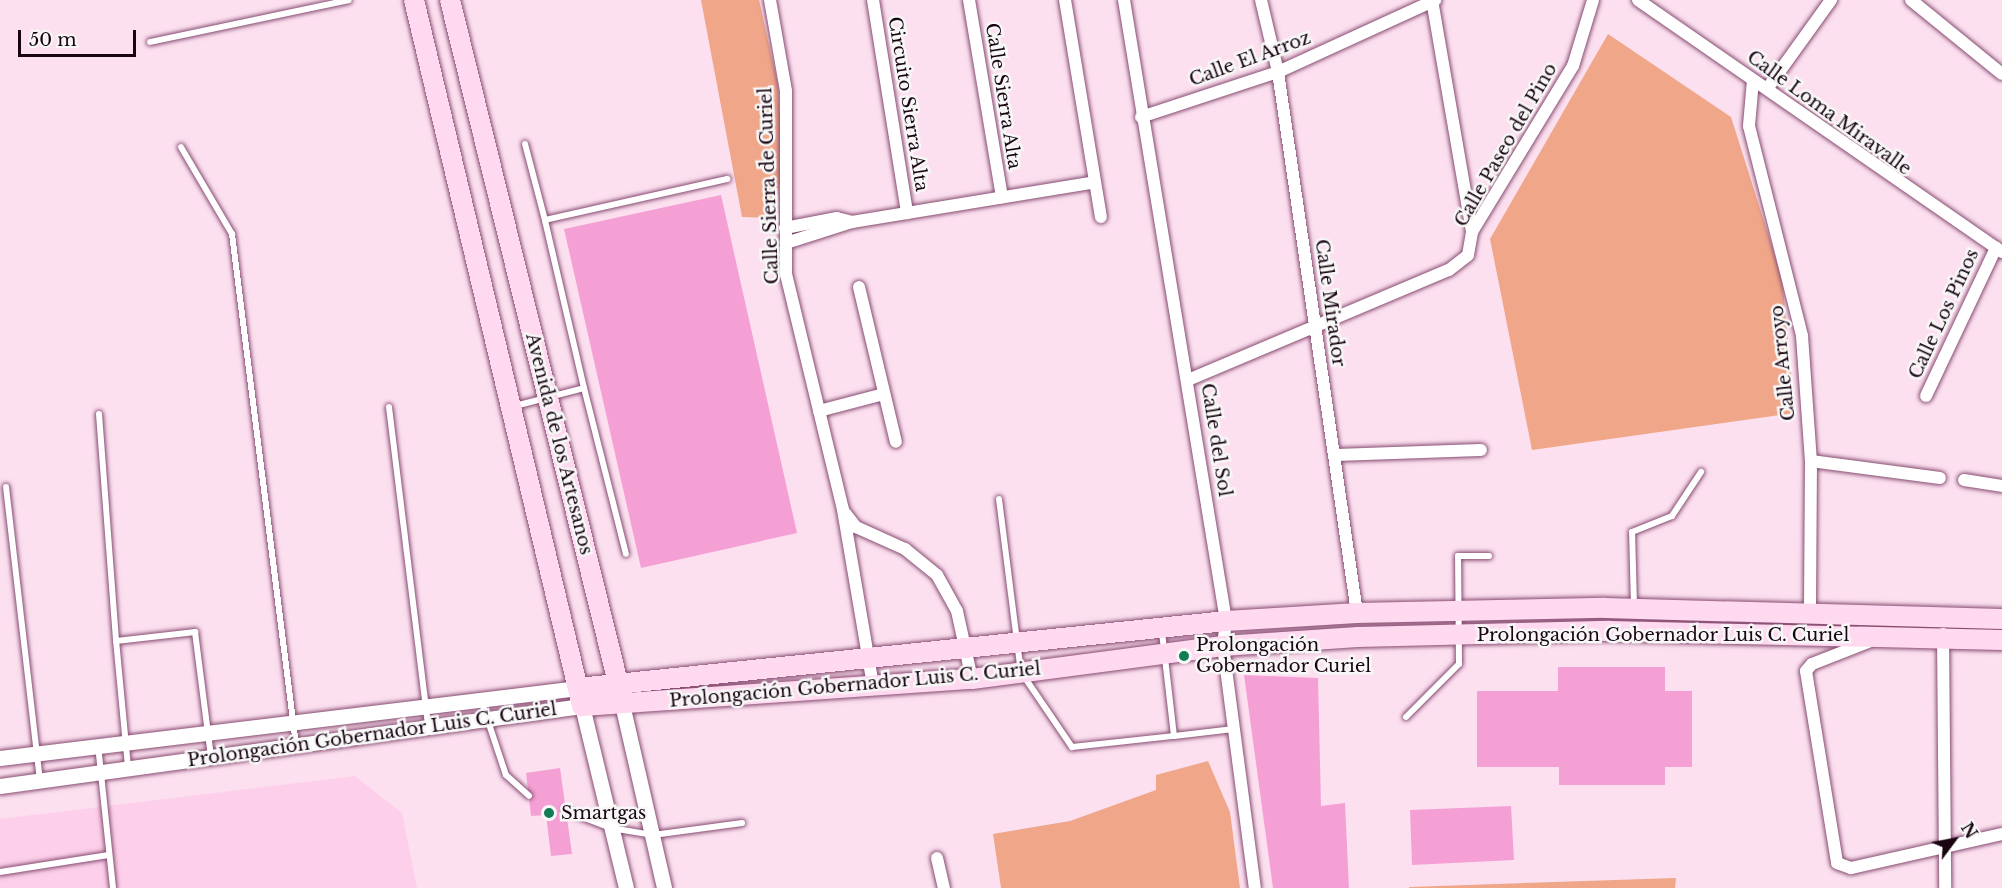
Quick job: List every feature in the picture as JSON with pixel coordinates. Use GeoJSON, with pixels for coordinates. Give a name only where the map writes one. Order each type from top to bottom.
{"type":"FeatureCollection","features":[{"type":"Feature","properties":{"kind":"main road","name":"Avenida de los Artesanos"},"geometry":{"type":"LineString","coordinates":[[414,0],[580,697]]}},
{"type":"Feature","properties":{"kind":"main road","name":"Avenida de los Artesanos"},"geometry":{"type":"LineString","coordinates":[[450,0],[622,704]]}},
{"type":"Feature","properties":{"kind":"main road","name":"Prolongación Gobernador Luis C. Curiel"},"geometry":{"type":"LineString","coordinates":[[580,697],[618,684],[969,650],[1226,621],[1357,613],[1634,608],[1810,613],[1943,628],[2002,640]]}},
{"type":"Feature","properties":{"kind":"main road","name":"Prolongación Gobernador Luis C. Curiel"},"geometry":{"type":"LineString","coordinates":[[580,697],[622,704],[972,679],[1223,646],[1460,634],[1882,637],[2002,619]]}},
{"type":"Feature","properties":{"kind":"street","name":"Calle Sierra de Curiel"},"geometry":{"type":"LineString","coordinates":[[770,0],[786,91],[786,274],[843,510],[873,686]]}},
{"type":"Feature","properties":{"kind":"street","name":"Circuito Sierra Alta"},"geometry":{"type":"LineString","coordinates":[[873,0],[907,213]]}},
{"type":"Feature","properties":{"kind":"street","name":"Calle Sierra Alta"},"geometry":{"type":"LineString","coordinates":[[969,0],[1002,197]]}},
{"type":"Feature","properties":{"kind":"street"},"geometry":{"type":"LineString","coordinates":[[1065,0],[1101,217]]}},
{"type":"Feature","properties":{"kind":"street","name":"Calle del Sol"},"geometry":{"type":"LineString","coordinates":[[1124,0],[1141,117],[1188,380],[1226,621],[1223,646],[1255,888]]}},
{"type":"Feature","properties":{"kind":"street","name":"Calle Mirador"},"geometry":{"type":"LineString","coordinates":[[1261,0],[1278,72],[1357,613]]}},
{"type":"Feature","properties":{"kind":"street","name":"Calle Paseo del Pino"},"geometry":{"type":"LineString","coordinates":[[1188,380],[1449,270],[1468,255],[1472,232],[1573,66],[1593,0]]}},
{"type":"Feature","properties":{"kind":"street","name":"Calle Loma Miravalle"},"geometry":{"type":"LineString","coordinates":[[1638,0],[1999,250]]}},
{"type":"Feature","properties":{"kind":"street"},"geometry":{"type":"LineString","coordinates":[[1767,89],[1831,0]]}},
{"type":"Feature","properties":{"kind":"street"},"geometry":{"type":"LineString","coordinates":[[1911,0],[2002,73]]}},
{"type":"Feature","properties":{"kind":"street"},"geometry":{"type":"LineString","coordinates":[[1433,1],[1472,232]]}},
{"type":"Feature","properties":{"kind":"street","name":"Calle El Arroz"},"geometry":{"type":"LineString","coordinates":[[1141,117],[1278,72],[1433,1]]}},
{"type":"Feature","properties":{"kind":"street","name":"Calle Arroyo"},"geometry":{"type":"LineString","coordinates":[[1753,80],[1749,126],[1802,336],[1810,461],[1810,613]]}},
{"type":"Feature","properties":{"kind":"street","name":"Circuito Sierra Alta"},"geometry":{"type":"LineString","coordinates":[[786,243],[852,222],[1095,182]]}},
{"type":"Feature","properties":{"kind":"street","name":"Circuito Sierra Alta"},"geometry":{"type":"LineString","coordinates":[[785,228],[837,218],[852,222]]}},
{"type":"Feature","properties":{"kind":"street","name":"Calle Los Pinos"},"geometry":{"type":"LineString","coordinates":[[1926,396],[1999,250]]}},
{"type":"Feature","properties":{"kind":"street"},"geometry":{"type":"LineString","coordinates":[[859,287],[896,442]]}},
{"type":"Feature","properties":{"kind":"street"},"geometry":{"type":"LineString","coordinates":[[819,411],[884,394]]}},
{"type":"Feature","properties":{"kind":"street"},"geometry":{"type":"LineString","coordinates":[[1335,455],[1481,450]]}},
{"type":"Feature","properties":{"kind":"street"},"geometry":{"type":"LineString","coordinates":[[1810,461],[1940,478]]}},
{"type":"Feature","properties":{"kind":"street"},"geometry":{"type":"LineString","coordinates":[[1964,480],[2002,486]]}},
{"type":"Feature","properties":{"kind":"street"},"geometry":{"type":"LineString","coordinates":[[843,510],[856,527],[905,549],[937,575],[969,650],[972,679]]}},
{"type":"Feature","properties":{"kind":"street"},"geometry":{"type":"LineString","coordinates":[[1943,628],[1945,888]]}},
{"type":"Feature","properties":{"kind":"street"},"geometry":{"type":"LineString","coordinates":[[1882,637],[1812,664],[1806,671],[1837,863],[1851,868],[2002,834]]}},
{"type":"Feature","properties":{"kind":"street","name":"Prolongación Gobernador Luis C. Curiel"},"geometry":{"type":"LineString","coordinates":[[0,759],[126,741],[481,699],[580,697]]}},
{"type":"Feature","properties":{"kind":"street","name":"Prolongación Gobernador Luis C. Curiel"},"geometry":{"type":"LineString","coordinates":[[0,786],[485,719],[580,697]]}},
{"type":"Feature","properties":{"kind":"street","name":"Avenida de los Artesanos"},"geometry":{"type":"LineString","coordinates":[[580,697],[626,888]]}},
{"type":"Feature","properties":{"kind":"street","name":"Avenida de los Artesanos"},"geometry":{"type":"LineString","coordinates":[[622,704],[664,888]]}},
{"type":"Feature","properties":{"kind":"street"},"geometry":{"type":"LineString","coordinates":[[937,858],[944,888]]}},
{"type":"Feature","properties":{"kind":"lane"},"geometry":{"type":"LineString","coordinates":[[150,42],[349,0]]}},
{"type":"Feature","properties":{"kind":"lane"},"geometry":{"type":"LineString","coordinates":[[525,144],[626,554]]}},
{"type":"Feature","properties":{"kind":"lane"},"geometry":{"type":"LineString","coordinates":[[181,147],[232,234],[296,746]]}},
{"type":"Feature","properties":{"kind":"lane"},"geometry":{"type":"LineString","coordinates":[[545,220],[727,179]]}},
{"type":"Feature","properties":{"kind":"lane"},"geometry":{"type":"LineString","coordinates":[[511,407],[584,388]]}},
{"type":"Feature","properties":{"kind":"lane"},"geometry":{"type":"LineString","coordinates":[[389,407],[428,727]]}},
{"type":"Feature","properties":{"kind":"lane"},"geometry":{"type":"LineString","coordinates":[[99,414],[128,769]]}},
{"type":"Feature","properties":{"kind":"lane"},"geometry":{"type":"LineString","coordinates":[[1634,608],[1632,532],[1672,516],[1701,472]]}},
{"type":"Feature","properties":{"kind":"lane"},"geometry":{"type":"LineString","coordinates":[[6,487],[35,753],[40,780]]}},
{"type":"Feature","properties":{"kind":"lane"},"geometry":{"type":"LineString","coordinates":[[999,499],[1021,672],[1072,747],[1234,729]]}},
{"type":"Feature","properties":{"kind":"lane"},"geometry":{"type":"LineString","coordinates":[[1406,717],[1455,669],[1460,634],[1456,611],[1458,556],[1489,556]]}},
{"type":"Feature","properties":{"kind":"lane"},"geometry":{"type":"LineString","coordinates":[[1161,628],[1174,736]]}},
{"type":"Feature","properties":{"kind":"lane"},"geometry":{"type":"LineString","coordinates":[[116,641],[195,632],[211,758]]}},
{"type":"Feature","properties":{"kind":"lane"},"geometry":{"type":"LineString","coordinates":[[481,699],[485,719],[506,775],[529,796]]}},
{"type":"Feature","properties":{"kind":"lane"},"geometry":{"type":"LineString","coordinates":[[98,745],[113,888]]}},
{"type":"Feature","properties":{"kind":"lane"},"geometry":{"type":"LineString","coordinates":[[566,811],[611,828],[653,835],[742,823]]}},
{"type":"Feature","properties":{"kind":"lane"},"geometry":{"type":"LineString","coordinates":[[0,872],[109,855]]}},
{"type":"Feature","properties":{"kind":"shaded area"},"geometry":{"type":"Polygon","coordinates":[[[701,0],[759,0],[778,85],[782,170],[774,218],[742,217],[701,0]]]}},
{"type":"Feature","properties":{"kind":"shaded area"},"geometry":{"type":"Polygon","coordinates":[[[1608,34],[1731,117],[1782,278],[1795,413],[1532,450],[1490,239],[1608,34]]]}},
{"type":"Feature","properties":{"kind":"shaded area"},"geometry":{"type":"Polygon","coordinates":[[[1208,761],[1230,812],[1240,888],[1001,888],[993,834],[1070,821],[1156,790],[1156,775],[1208,761]]]}},
{"type":"Feature","properties":{"kind":"shaded area"},"geometry":{"type":"Polygon","coordinates":[[[355,776],[402,813],[417,888],[0,888],[0,819],[355,776]]]}},
{"type":"Feature","properties":{"kind":"shaded area"},"geometry":{"type":"Polygon","coordinates":[[[1676,878],[1675,888],[1409,888],[1409,887],[1676,878]]]}},
{"type":"Feature","properties":{"kind":"building"},"geometry":{"type":"Polygon","coordinates":[[[721,195],[797,533],[641,568],[564,229],[721,195]]]}},
{"type":"Feature","properties":{"kind":"building"},"geometry":{"type":"Polygon","coordinates":[[[1558,667],[1665,667],[1665,691],[1692,691],[1692,767],[1665,767],[1665,785],[1559,785],[1559,767],[1477,767],[1477,691],[1558,691],[1558,667]]]}},
{"type":"Feature","properties":{"kind":"building"},"geometry":{"type":"Polygon","coordinates":[[[1244,675],[1318,678],[1321,806],[1345,803],[1349,888],[1273,888],[1244,675]]]}},
{"type":"Feature","properties":{"kind":"building","name":"Smartgas"},"geometry":{"type":"Polygon","coordinates":[[[560,768],[572,854],[551,856],[546,815],[531,816],[526,773],[560,768]]]}},
{"type":"Feature","properties":{"kind":"building"},"geometry":{"type":"Polygon","coordinates":[[[1511,806],[1514,860],[1412,865],[1410,810],[1511,806]]]}},
{"type":"Feature","properties":{"kind":"place","name":"Prolongación Gobernador Curiel"},"geometry":{"type":"Point","coordinates":[1184,656]}},
{"type":"Feature","properties":{"kind":"place","name":"Smartgas"},"geometry":{"type":"Point","coordinates":[549,813]}}]}
